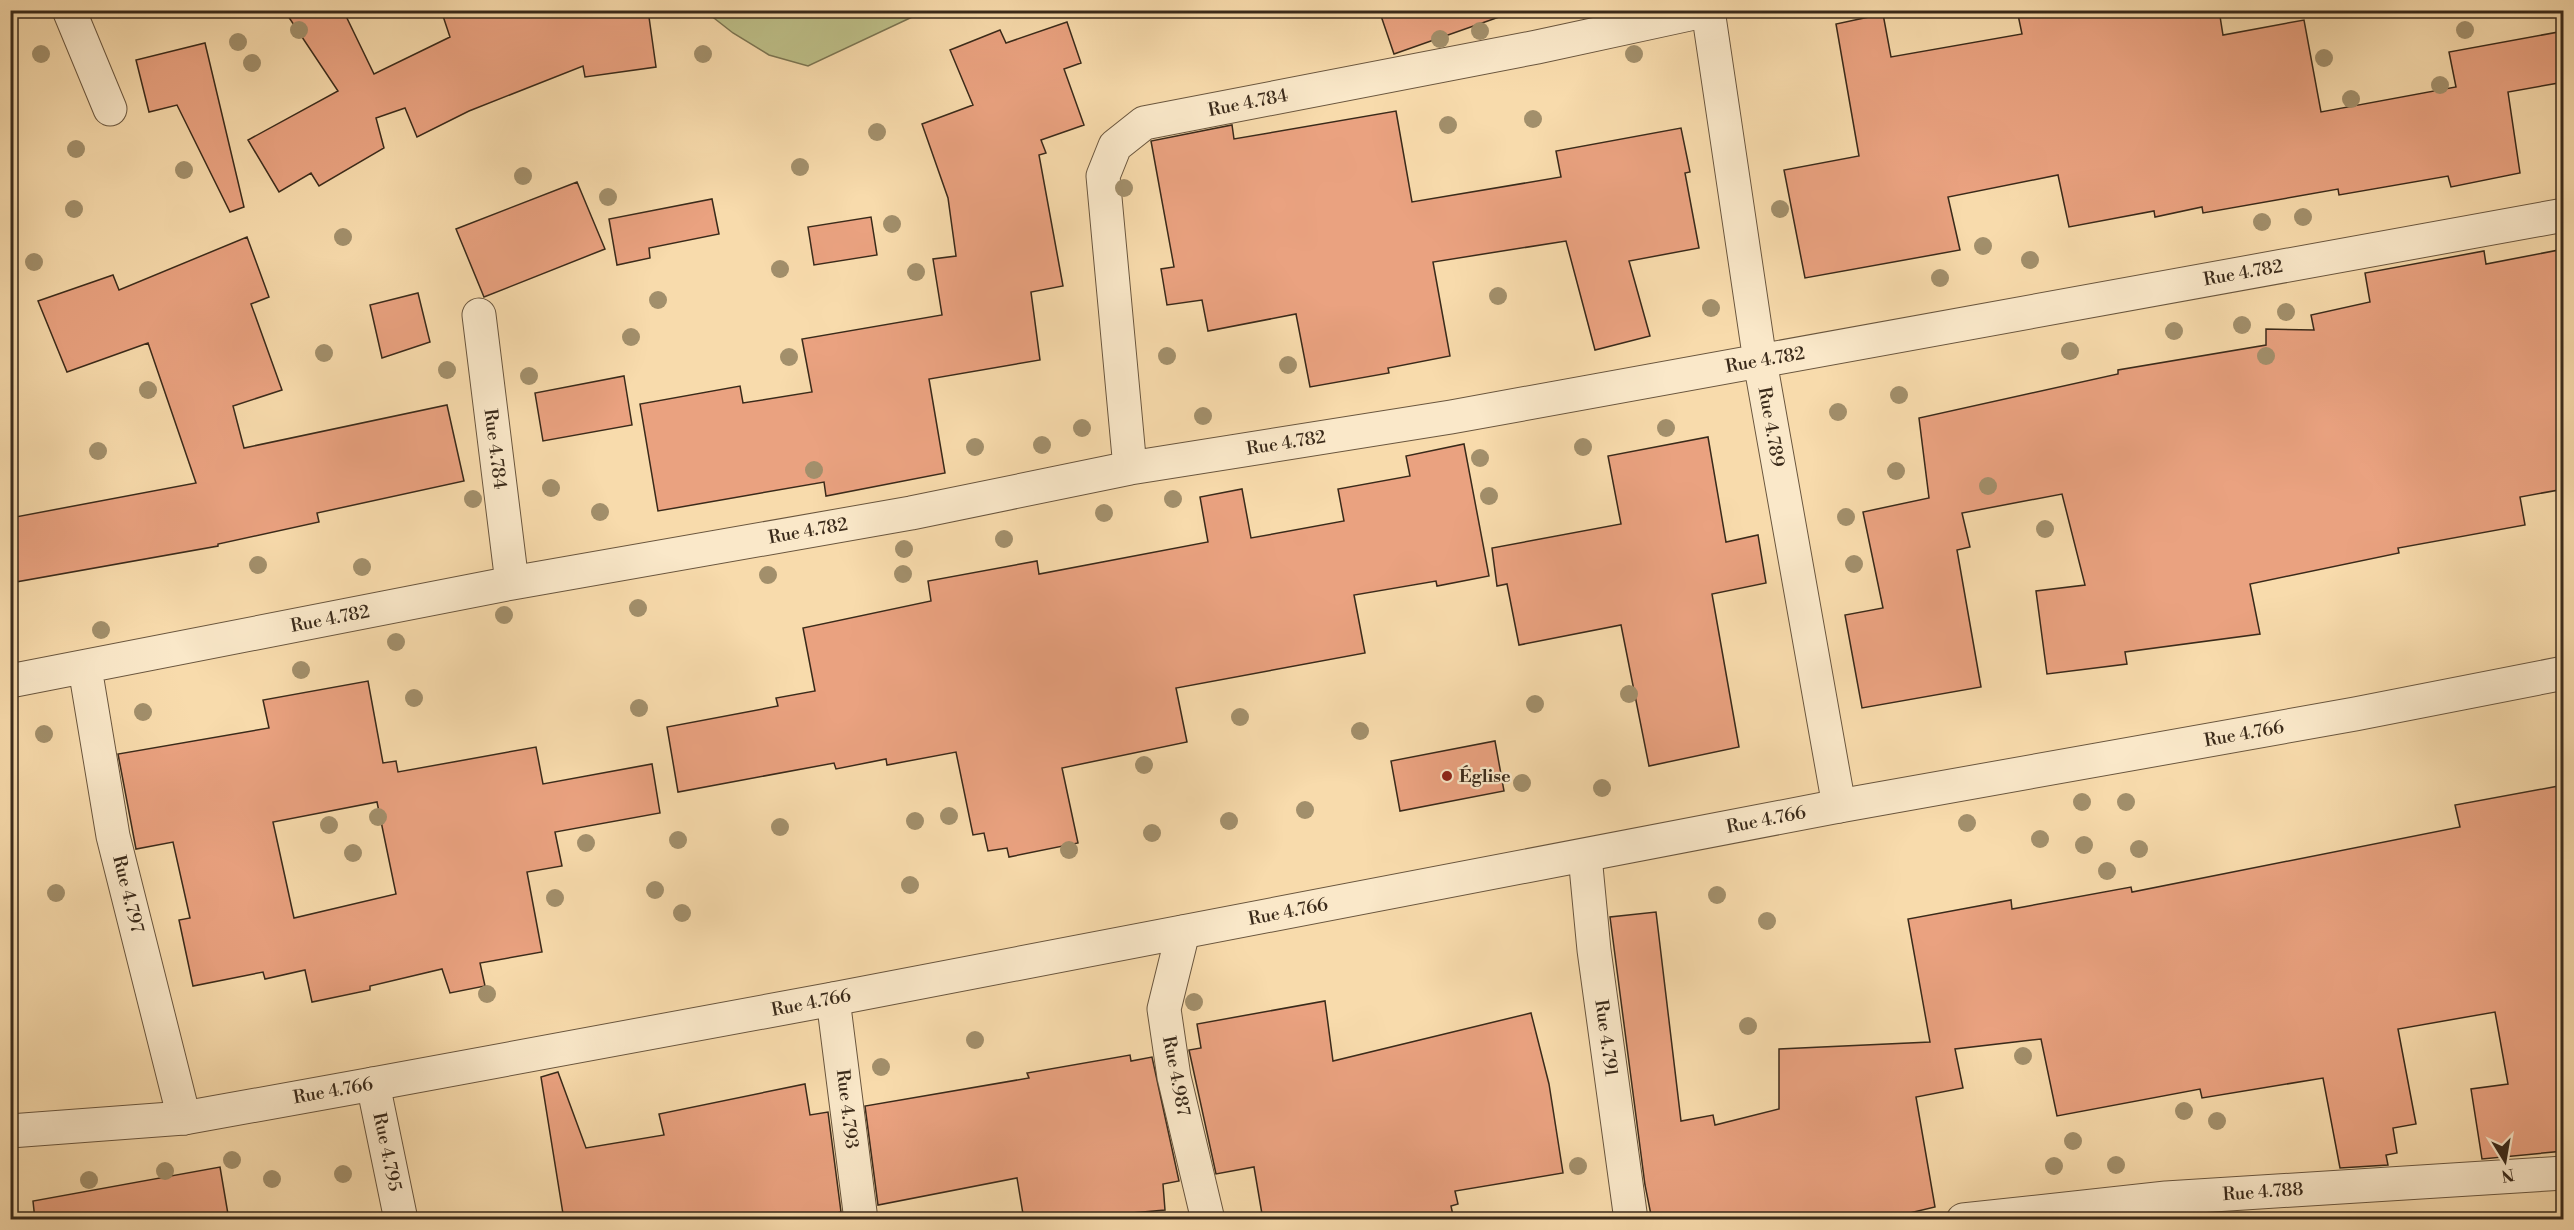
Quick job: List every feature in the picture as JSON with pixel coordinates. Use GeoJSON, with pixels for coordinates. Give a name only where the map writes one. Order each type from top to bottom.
{"type":"FeatureCollection","features":[{"type":"Feature","properties":{"kind":"street"},"geometry":{"type":"LineString","coordinates":[[69,10],[110,109]]}},
{"type":"Feature","properties":{"kind":"street","name":"Rue 4.789"},"geometry":{"type":"LineString","coordinates":[[1708,10],[1760,361],[1839,806]]}},
{"type":"Feature","properties":{"kind":"street","name":"Rue 4.784"},"geometry":{"type":"LineString","coordinates":[[1130,468],[1103,176],[1115,146],[1122,140],[1144,123],[1537,47],[1708,10]]}},
{"type":"Feature","properties":{"kind":"street","name":"Rue 4.782"},"geometry":{"type":"LineString","coordinates":[[10,681],[512,583],[911,513],[1130,468],[1451,417],[2564,215]]}},
{"type":"Feature","properties":{"kind":"street","name":"Rue 4.784"},"geometry":{"type":"LineString","coordinates":[[478,315],[512,583]]}},
{"type":"Feature","properties":{"kind":"street","name":"Rue 4.797"},"geometry":{"type":"LineString","coordinates":[[85,668],[113,836],[184,1118]]}},
{"type":"Feature","properties":{"kind":"street","name":"Rue 4.766"},"geometry":{"type":"LineString","coordinates":[[10,1131],[184,1118],[833,999],[1839,806],[2355,714],[2564,673]]}},
{"type":"Feature","properties":{"kind":"street","name":"Rue 4.791"},"geometry":{"type":"LineString","coordinates":[[1585,856],[1594,951],[1631,1220]]}},
{"type":"Feature","properties":{"kind":"street","name":"Rue 4.987"},"geometry":{"type":"LineString","coordinates":[[1183,932],[1164,1009],[1174,1077],[1208,1220]]}},
{"type":"Feature","properties":{"kind":"street","name":"Rue 4.793"},"geometry":{"type":"LineString","coordinates":[[833,999],[861,1220]]}},
{"type":"Feature","properties":{"kind":"street","name":"Rue 4.795"},"geometry":{"type":"LineString","coordinates":[[373,1084],[401,1220]]}},
{"type":"Feature","properties":{"kind":"street","name":"Rue 4.788"},"geometry":{"type":"LineString","coordinates":[[1965,1219],[2166,1198],[2564,1173]]}},
{"type":"Feature","properties":{"kind":"green space"},"geometry":{"type":"Polygon","coordinates":[[[705,11],[925,11],[808,66],[769,55],[733,33],[705,11]]]}},
{"type":"Feature","properties":{"kind":"building"},"geometry":{"type":"Polygon","coordinates":[[[284,10],[343,10],[374,74],[450,37],[441,10],[648,10],[656,67],[585,77],[583,66],[469,111],[417,137],[405,108],[376,118],[384,148],[319,186],[311,173],[279,192],[248,140],[338,91],[284,10]]]}},
{"type":"Feature","properties":{"kind":"building"},"geometry":{"type":"Polygon","coordinates":[[[1379,10],[1501,10],[1502,16],[1394,54],[1379,10]]]}},
{"type":"Feature","properties":{"kind":"building"},"geometry":{"type":"Polygon","coordinates":[[[2017,10],[2219,10],[2223,35],[2304,20],[2321,112],[2456,87],[2449,52],[2564,31],[2564,82],[2508,92],[2520,173],[2451,187],[2448,176],[2339,195],[2338,189],[2203,213],[2202,207],[2155,217],[2154,211],[2069,227],[2058,175],[1948,197],[1960,250],[1805,278],[1784,170],[1859,156],[1836,24],[1883,14],[1891,57],[2022,34],[2017,10]]]}},
{"type":"Feature","properties":{"kind":"building"},"geometry":{"type":"Polygon","coordinates":[[[1067,22],[1081,63],[1064,69],[1084,125],[1041,140],[1046,153],[1039,155],[1063,286],[1031,292],[1040,360],[929,379],[945,473],[826,496],[824,482],[658,511],[640,404],[740,386],[743,403],[812,392],[802,339],[942,315],[933,259],[956,256],[948,198],[922,124],[973,105],[950,50],[1000,30],[1006,43],[1067,22]]]}},
{"type":"Feature","properties":{"kind":"building"},"geometry":{"type":"Polygon","coordinates":[[[205,43],[244,207],[230,212],[177,105],[149,112],[136,60],[205,43]]]}},
{"type":"Feature","properties":{"kind":"building"},"geometry":{"type":"Polygon","coordinates":[[[1396,111],[1412,202],[1561,177],[1556,151],[1681,128],[1690,172],[1685,173],[1699,248],[1629,261],[1650,336],[1595,350],[1566,241],[1433,262],[1450,356],[1388,368],[1389,373],[1310,387],[1296,314],[1208,331],[1202,300],[1167,305],[1161,269],[1174,267],[1151,141],[1232,125],[1234,139],[1396,111]]]}},
{"type":"Feature","properties":{"kind":"building"},"geometry":{"type":"Polygon","coordinates":[[[577,182],[605,249],[484,297],[456,229],[577,182]]]}},
{"type":"Feature","properties":{"kind":"building"},"geometry":{"type":"Polygon","coordinates":[[[712,199],[719,234],[649,248],[650,258],[617,265],[609,219],[712,199]]]}},
{"type":"Feature","properties":{"kind":"building"},"geometry":{"type":"Polygon","coordinates":[[[871,217],[877,255],[814,265],[808,227],[871,217]]]}},
{"type":"Feature","properties":{"kind":"building"},"geometry":{"type":"Polygon","coordinates":[[[247,237],[269,297],[251,304],[282,390],[233,406],[244,448],[447,405],[464,481],[317,513],[319,522],[218,544],[218,546],[10,583],[10,518],[196,483],[148,343],[67,372],[38,301],[113,275],[119,290],[247,237]]]}},
{"type":"Feature","properties":{"kind":"building"},"geometry":{"type":"Polygon","coordinates":[[[2564,249],[2564,489],[2520,497],[2525,525],[2398,548],[2399,553],[2250,584],[2260,634],[2125,652],[2127,664],[2047,674],[2036,591],[2085,585],[2062,494],[1962,513],[1970,547],[1957,550],[1981,687],[1862,708],[1845,615],[1883,608],[1863,512],[1929,498],[1919,418],[2118,374],[2118,370],[2266,345],[2266,329],[2314,330],[2311,315],[2370,302],[2365,273],[2484,251],[2486,264],[2564,249]]]}},
{"type":"Feature","properties":{"kind":"building"},"geometry":{"type":"Polygon","coordinates":[[[418,293],[430,342],[382,358],[370,305],[418,293]]]}},
{"type":"Feature","properties":{"kind":"building"},"geometry":{"type":"Polygon","coordinates":[[[624,376],[632,425],[543,441],[535,393],[624,376]]]}},
{"type":"Feature","properties":{"kind":"building"},"geometry":{"type":"Polygon","coordinates":[[[1708,437],[1726,542],[1758,535],[1766,583],[1712,594],[1739,747],[1649,766],[1621,625],[1519,645],[1507,584],[1497,586],[1492,548],[1621,524],[1608,456],[1708,437]]]}},
{"type":"Feature","properties":{"kind":"building"},"geometry":{"type":"Polygon","coordinates":[[[1464,444],[1489,576],[1437,586],[1436,581],[1354,595],[1365,653],[1176,688],[1187,742],[1062,768],[1078,843],[1009,857],[1007,848],[988,851],[984,833],[973,835],[956,752],[887,765],[886,759],[836,769],[834,763],[678,792],[667,727],[778,706],[776,698],[815,691],[803,628],[931,601],[928,581],[1037,561],[1039,574],[1208,542],[1200,497],[1242,489],[1251,538],[1344,521],[1338,489],[1410,476],[1406,456],[1464,444]]]}},
{"type":"Feature","properties":{"kind":"building"},"geometry":{"type":"Polygon","coordinates":[[[368,681],[383,763],[396,761],[398,772],[536,747],[543,784],[652,764],[660,813],[555,832],[562,866],[527,872],[542,952],[480,963],[485,986],[450,993],[442,969],[370,986],[370,990],[312,1002],[305,970],[265,979],[263,972],[193,986],[179,920],[190,918],[173,842],[136,849],[118,754],[269,728],[263,700],[368,681]],[[377,802],[273,822],[294,918],[396,894],[377,802]]]}},
{"type":"Feature","properties":{"kind":"building","name":"Église"},"geometry":{"type":"Polygon","coordinates":[[[1495,741],[1504,791],[1400,811],[1391,761],[1495,741]]]}},
{"type":"Feature","properties":{"kind":"building"},"geometry":{"type":"Polygon","coordinates":[[[2564,785],[2564,1151],[2482,1159],[2471,1089],[2508,1084],[2495,1012],[2398,1029],[2416,1124],[2393,1128],[2397,1153],[2386,1155],[2388,1165],[2340,1168],[2323,1078],[2202,1098],[2200,1089],[2057,1116],[2041,1039],[1955,1049],[1963,1088],[1916,1097],[1935,1207],[1880,1220],[1652,1220],[1645,1185],[1610,917],[1656,912],[1681,1121],[1713,1115],[1715,1125],[1779,1109],[1779,1049],[1930,1042],[1908,919],[2011,900],[2012,909],[2131,887],[2132,892],[2460,827],[2455,805],[2564,785]]]}},
{"type":"Feature","properties":{"kind":"building"},"geometry":{"type":"Polygon","coordinates":[[[1325,1001],[1333,1061],[1531,1013],[1549,1084],[1563,1173],[1455,1191],[1458,1204],[1451,1206],[1454,1220],[1263,1220],[1254,1167],[1216,1174],[1189,1050],[1201,1048],[1197,1024],[1325,1001]]]}},
{"type":"Feature","properties":{"kind":"building"},"geometry":{"type":"Polygon","coordinates":[[[1130,1055],[1131,1061],[1152,1057],[1179,1181],[1163,1184],[1165,1210],[1121,1214],[1122,1220],[1024,1220],[1017,1178],[878,1205],[865,1106],[1029,1078],[1027,1073],[1130,1055]]]}},
{"type":"Feature","properties":{"kind":"building"},"geometry":{"type":"Polygon","coordinates":[[[558,1072],[586,1148],[664,1135],[659,1114],[805,1084],[810,1115],[828,1112],[841,1212],[829,1215],[830,1220],[564,1220],[541,1077],[558,1072]]]}},
{"type":"Feature","properties":{"kind":"building"},"geometry":{"type":"Polygon","coordinates":[[[220,1167],[229,1220],[35,1220],[33,1201],[220,1167]]]}},
{"type":"Feature","properties":{"kind":"place","name":"Église"},"geometry":{"type":"Point","coordinates":[1447,776]}}]}
